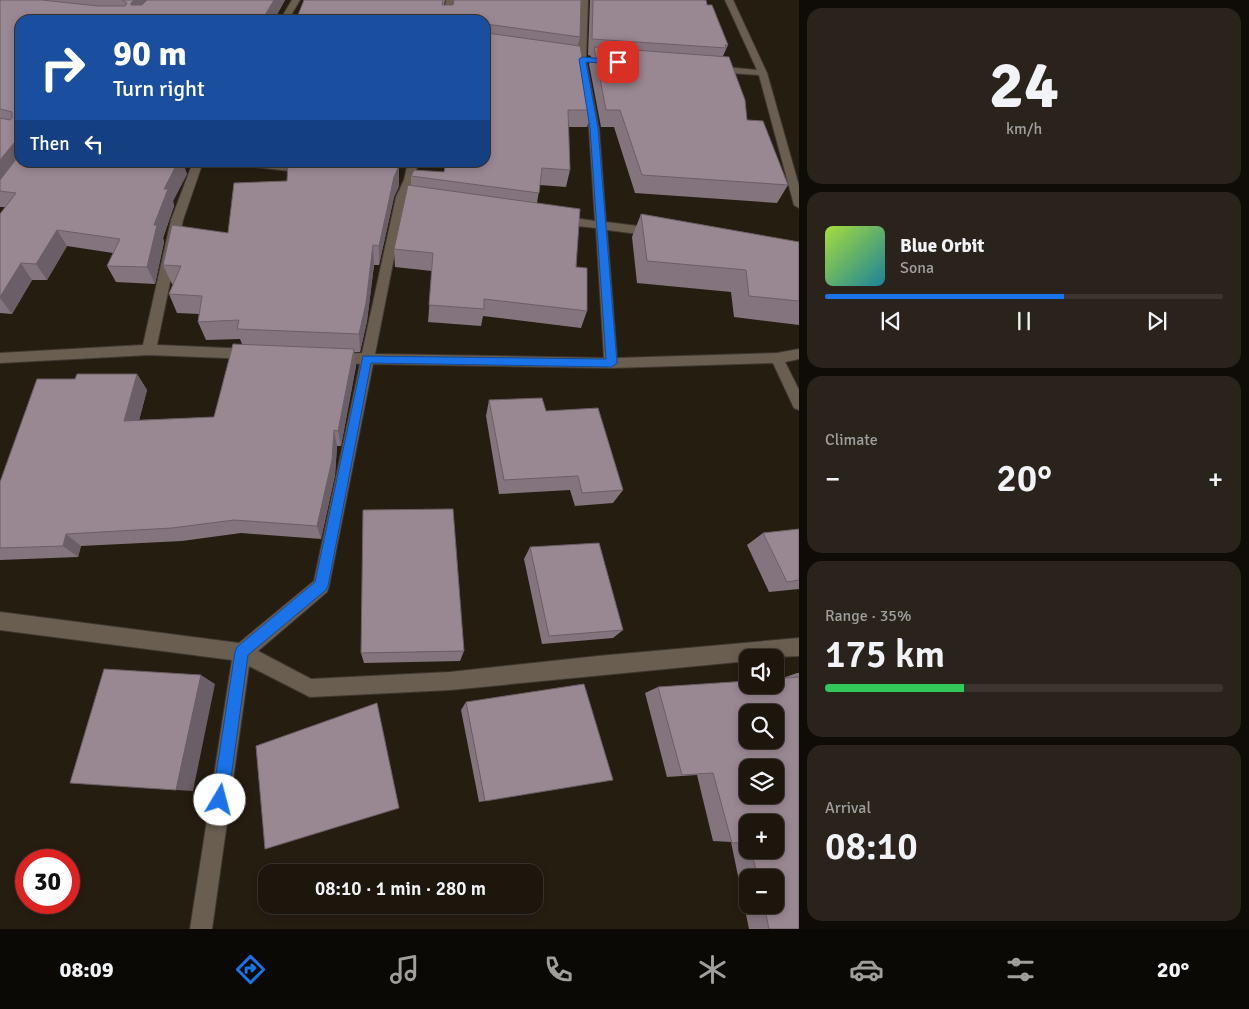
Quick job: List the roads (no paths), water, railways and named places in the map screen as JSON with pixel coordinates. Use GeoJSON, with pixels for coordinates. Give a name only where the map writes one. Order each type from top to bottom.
{"type":"FeatureCollection","features":[{"type":"Feature","properties":{"kind":"street"},"geometry":{"type":"LineString","coordinates":[[287,15],[296,0]]}},
{"type":"Feature","properties":{"kind":"street"},"geometry":{"type":"LineString","coordinates":[[447,15],[450,0]]}},
{"type":"Feature","properties":{"kind":"street"},"geometry":{"type":"LineString","coordinates":[[584,0],[582,59],[594,128],[612,363]]}},
{"type":"Feature","properties":{"kind":"street"},"geometry":{"type":"LineString","coordinates":[[729,0],[763,73],[799,205]]}},
{"type":"Feature","properties":{"kind":"street"},"geometry":{"type":"LineString","coordinates":[[706,69],[763,73]]}},
{"type":"Feature","properties":{"kind":"street"},"geometry":{"type":"LineString","coordinates":[[149,350],[177,220],[196,167]]}},
{"type":"Feature","properties":{"kind":"street"},"geometry":{"type":"LineString","coordinates":[[284,167],[322,171]]}},
{"type":"Feature","properties":{"kind":"street"},"geometry":{"type":"LineString","coordinates":[[201,929],[242,652],[321,586],[367,359],[406,198],[404,180],[410,167]]}},
{"type":"Feature","properties":{"kind":"street"},"geometry":{"type":"LineString","coordinates":[[552,219],[665,234]]}},
{"type":"Feature","properties":{"kind":"street"},"geometry":{"type":"LineString","coordinates":[[0,358],[149,350],[268,355]]}},
{"type":"Feature","properties":{"kind":"street"},"geometry":{"type":"LineString","coordinates":[[327,357],[612,363],[777,358],[799,354]]}},
{"type":"Feature","properties":{"kind":"street"},"geometry":{"type":"LineString","coordinates":[[777,358],[799,404]]}},
{"type":"Feature","properties":{"kind":"street"},"geometry":{"type":"LineString","coordinates":[[0,621],[242,652],[310,688],[450,681],[598,665],[799,647]]}}]}
